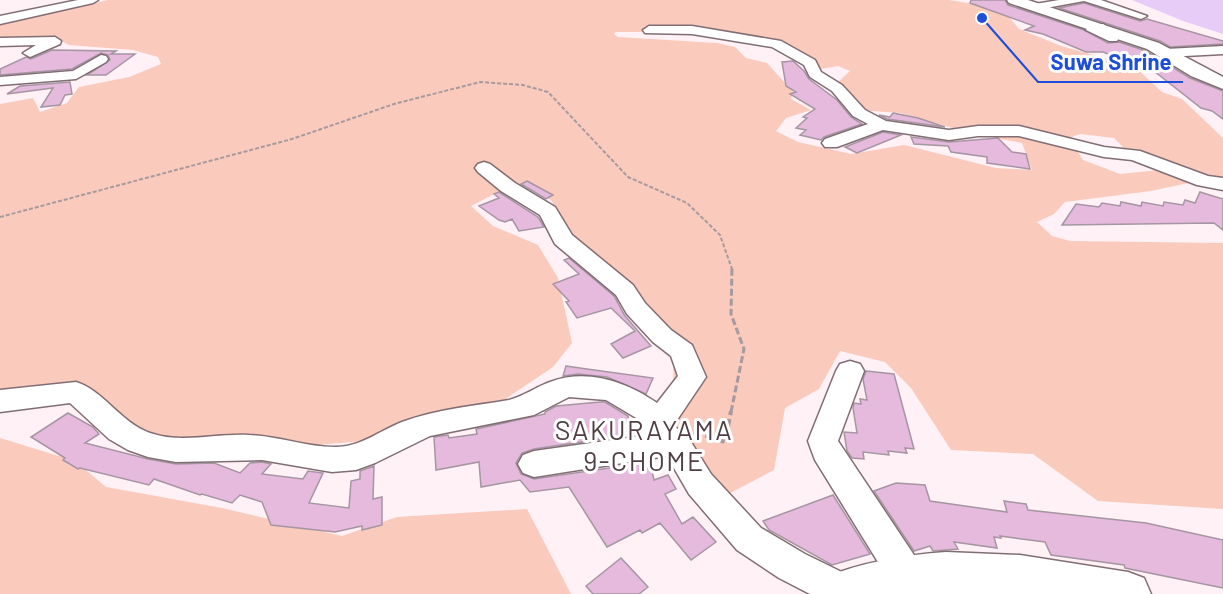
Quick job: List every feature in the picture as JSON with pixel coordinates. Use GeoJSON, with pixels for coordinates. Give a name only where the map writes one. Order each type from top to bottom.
{"type":"FeatureCollection","features":[{"type":"Feature","properties":{"kind":"main road"},"geometry":{"type":"LineString","coordinates":[[1014,0],[1108,33],[1153,46],[1165,47],[1197,72],[1223,84]]}},
{"type":"Feature","properties":{"kind":"main road"},"geometry":{"type":"LineString","coordinates":[[841,593],[907,576],[994,573],[1128,594]]}},
{"type":"Feature","properties":{"kind":"street"},"geometry":{"type":"LineString","coordinates":[[0,20],[93,0]]}},
{"type":"Feature","properties":{"kind":"street"},"geometry":{"type":"LineString","coordinates":[[1035,7],[1080,0]]}},
{"type":"Feature","properties":{"kind":"street"},"geometry":{"type":"LineString","coordinates":[[1089,0],[1141,16],[1123,18],[1148,27]]}},
{"type":"Feature","properties":{"kind":"street"},"geometry":{"type":"LineString","coordinates":[[649,30],[692,30],[776,44],[810,63],[815,74],[837,88],[859,113],[882,125],[949,135],[978,131],[1018,131],[1104,152],[1134,156],[1157,162],[1204,181],[1223,184]]}},
{"type":"Feature","properties":{"kind":"street"},"geometry":{"type":"LineString","coordinates":[[0,42],[55,41],[30,53]]}},
{"type":"Feature","properties":{"kind":"street"},"geometry":{"type":"LineString","coordinates":[[1165,47],[1194,51],[1223,50]]}},
{"type":"Feature","properties":{"kind":"street"},"geometry":{"type":"LineString","coordinates":[[0,81],[76,75],[100,60]]}},
{"type":"Feature","properties":{"kind":"street"},"geometry":{"type":"LineString","coordinates":[[831,142],[882,125]]}},
{"type":"Feature","properties":{"kind":"street"},"geometry":{"type":"LineString","coordinates":[[484,168],[508,188],[548,211],[563,239],[625,291],[636,308],[663,336],[683,351],[693,377],[668,432]]}},
{"type":"Feature","properties":{"kind":"street"},"geometry":{"type":"LineString","coordinates":[[850,371],[823,441],[826,452],[907,576]]}},
{"type":"Feature","properties":{"kind":"street"},"geometry":{"type":"LineString","coordinates":[[0,401],[76,392],[100,417],[147,445],[175,450],[238,446],[320,459],[352,458],[373,452],[411,431],[435,422],[486,416],[527,406],[557,390],[570,386],[614,392],[668,432],[700,484],[749,539],[841,593]]}},
{"type":"Feature","properties":{"kind":"street"},"geometry":{"type":"LineString","coordinates":[[534,464],[668,432]]}},
{"type":"Feature","properties":{"kind":"path"},"geometry":{"type":"LineString","coordinates":[[0,218],[292,140],[394,104],[480,82],[523,85],[548,92],[628,177],[687,203],[720,235],[732,265],[731,314],[744,350],[726,442],[668,432]]}},
{"type":"Feature","properties":{"kind":"shaded area"},"geometry":{"type":"Polygon","coordinates":[[[108,0],[949,0],[980,5],[1009,17],[1019,29],[1061,46],[1134,66],[1162,92],[1182,99],[1223,138],[1223,183],[1193,182],[1151,191],[1065,202],[1054,214],[1037,222],[1052,236],[1070,241],[1223,243],[1223,509],[1098,501],[1033,454],[951,450],[911,388],[885,362],[840,351],[819,389],[785,408],[774,470],[704,507],[675,462],[673,352],[567,240],[552,201],[535,189],[514,184],[471,206],[493,226],[538,245],[558,278],[572,343],[553,367],[489,410],[399,438],[198,455],[133,434],[41,390],[0,393],[0,104],[33,98],[40,112],[67,103],[79,87],[129,77],[161,64],[158,57],[133,50],[69,45],[57,39],[0,40],[0,25],[108,0]],[[616,32],[614,34],[618,37],[717,43],[735,47],[746,58],[767,63],[793,92],[791,99],[811,110],[786,118],[776,131],[798,142],[851,154],[904,145],[996,168],[1032,170],[1022,143],[970,133],[900,113],[859,110],[836,84],[850,71],[838,66],[820,69],[760,38],[665,32],[616,32]],[[1080,134],[1069,138],[1083,160],[1120,174],[1168,169],[1128,152],[1114,138],[1080,134]]]}},
{"type":"Feature","properties":{"kind":"shaded area"},"geometry":{"type":"Polygon","coordinates":[[[1132,0],[1223,0],[1223,34],[1183,21],[1132,0]]]}},
{"type":"Feature","properties":{"kind":"shaded area"},"geometry":{"type":"Polygon","coordinates":[[[0,438],[75,461],[106,487],[222,508],[342,536],[397,517],[527,509],[571,594],[0,594],[0,438]]]}},
{"type":"Feature","properties":{"kind":"building"},"geometry":{"type":"Polygon","coordinates":[[[971,0],[1005,0],[1008,5],[1084,30],[1108,43],[1119,42],[1146,51],[1190,78],[1223,91],[1223,119],[1212,111],[1201,108],[1145,64],[1147,71],[1103,52],[1086,52],[1043,34],[1025,30],[1034,26],[970,3],[971,0]]]}},
{"type":"Feature","properties":{"kind":"building"},"geometry":{"type":"Polygon","coordinates":[[[1084,3],[1140,21],[1147,19],[1223,41],[1223,44],[1170,47],[1160,41],[1059,8],[1084,3]]]}},
{"type":"Feature","properties":{"kind":"building"},"geometry":{"type":"Polygon","coordinates":[[[52,50],[116,51],[111,54],[135,54],[106,75],[87,75],[110,60],[108,55],[101,53],[72,69],[0,75],[0,69],[26,57],[31,59],[52,50]]]}},
{"type":"Feature","properties":{"kind":"building"},"geometry":{"type":"Polygon","coordinates":[[[793,61],[809,79],[837,100],[851,117],[862,124],[821,140],[800,135],[806,130],[796,128],[807,118],[803,117],[815,109],[790,94],[796,92],[786,86],[782,62],[793,61]]]}},
{"type":"Feature","properties":{"kind":"building"},"geometry":{"type":"Polygon","coordinates":[[[70,82],[72,94],[65,95],[60,105],[41,107],[53,88],[7,94],[20,86],[70,82]]]}},
{"type":"Feature","properties":{"kind":"building"},"geometry":{"type":"Polygon","coordinates":[[[893,113],[945,127],[887,119],[879,115],[890,117],[893,113]]]}},
{"type":"Feature","properties":{"kind":"building"},"geometry":{"type":"Polygon","coordinates":[[[883,132],[901,135],[857,153],[845,147],[883,132]]]}},
{"type":"Feature","properties":{"kind":"building"},"geometry":{"type":"Polygon","coordinates":[[[911,137],[949,142],[998,138],[1012,152],[1026,154],[1030,169],[987,163],[987,157],[951,152],[948,146],[914,144],[911,137]]]}},
{"type":"Feature","properties":{"kind":"building"},"geometry":{"type":"Polygon","coordinates":[[[527,181],[553,195],[546,199],[521,184],[527,181]]]}},
{"type":"Feature","properties":{"kind":"building"},"geometry":{"type":"Polygon","coordinates":[[[499,192],[538,217],[544,227],[519,231],[512,219],[505,222],[499,220],[479,206],[499,198],[494,194],[499,192]]]}},
{"type":"Feature","properties":{"kind":"building"},"geometry":{"type":"Polygon","coordinates":[[[1200,192],[1223,199],[1223,230],[1214,223],[1062,225],[1076,204],[1099,207],[1102,203],[1120,206],[1121,202],[1141,206],[1142,202],[1163,206],[1164,202],[1183,205],[1185,200],[1195,203],[1200,192]]]}},
{"type":"Feature","properties":{"kind":"building"},"geometry":{"type":"Polygon","coordinates":[[[569,258],[614,296],[625,316],[651,346],[623,358],[611,344],[635,331],[611,308],[577,318],[566,302],[569,301],[553,284],[579,274],[564,260],[569,258]]]}},
{"type":"Feature","properties":{"kind":"building"},"geometry":{"type":"Polygon","coordinates":[[[566,366],[653,378],[646,394],[607,377],[578,374],[563,376],[566,366]]]}},
{"type":"Feature","properties":{"kind":"building"},"geometry":{"type":"Polygon","coordinates":[[[866,371],[894,374],[914,449],[905,448],[907,453],[888,451],[889,455],[863,452],[864,459],[852,458],[847,451],[844,432],[857,433],[854,403],[861,404],[860,399],[867,400],[863,379],[866,371]]]}},
{"type":"Feature","properties":{"kind":"building"},"geometry":{"type":"Polygon","coordinates":[[[605,402],[628,416],[629,422],[621,422],[620,425],[622,436],[534,449],[522,453],[516,463],[521,474],[534,479],[650,462],[654,480],[668,475],[676,489],[665,494],[682,524],[693,517],[716,542],[691,560],[660,523],[642,533],[640,530],[607,547],[569,487],[530,492],[520,480],[481,487],[479,462],[436,470],[434,437],[448,435],[449,438],[477,434],[476,429],[545,414],[556,406],[605,402]]]}},
{"type":"Feature","properties":{"kind":"building"},"geometry":{"type":"Polygon","coordinates":[[[68,413],[93,427],[99,434],[85,443],[148,459],[176,464],[214,463],[240,473],[250,463],[262,462],[271,464],[262,474],[303,479],[308,471],[323,473],[309,503],[349,508],[351,481],[360,479],[360,471],[374,466],[373,499],[382,497],[382,525],[362,530],[362,526],[335,532],[271,525],[262,502],[240,495],[232,503],[154,479],[149,485],[78,469],[31,437],[68,413]]]}},
{"type":"Feature","properties":{"kind":"building"},"geometry":{"type":"Polygon","coordinates":[[[896,483],[925,485],[930,501],[1007,512],[1004,501],[1026,504],[1028,510],[1146,523],[1223,540],[1223,588],[1125,568],[1124,565],[1051,555],[1045,542],[1000,536],[1001,538],[994,537],[997,548],[954,542],[958,549],[933,551],[930,546],[914,551],[874,491],[896,483]]]}},
{"type":"Feature","properties":{"kind":"building"},"geometry":{"type":"Polygon","coordinates":[[[833,495],[870,554],[832,565],[769,530],[763,521],[833,495]]]}},
{"type":"Feature","properties":{"kind":"building"},"geometry":{"type":"Polygon","coordinates":[[[621,558],[648,587],[639,594],[593,594],[586,586],[621,558]]]}},
{"type":"Feature","properties":{"kind":"place","name":"Suwa Shrine"},"geometry":{"type":"Point","coordinates":[982,18]}},
{"type":"Feature","properties":{"kind":"district","name":"SAKURAYAMA 9-CHOME"},"geometry":{"type":"Point","coordinates":[644,446]}}]}
